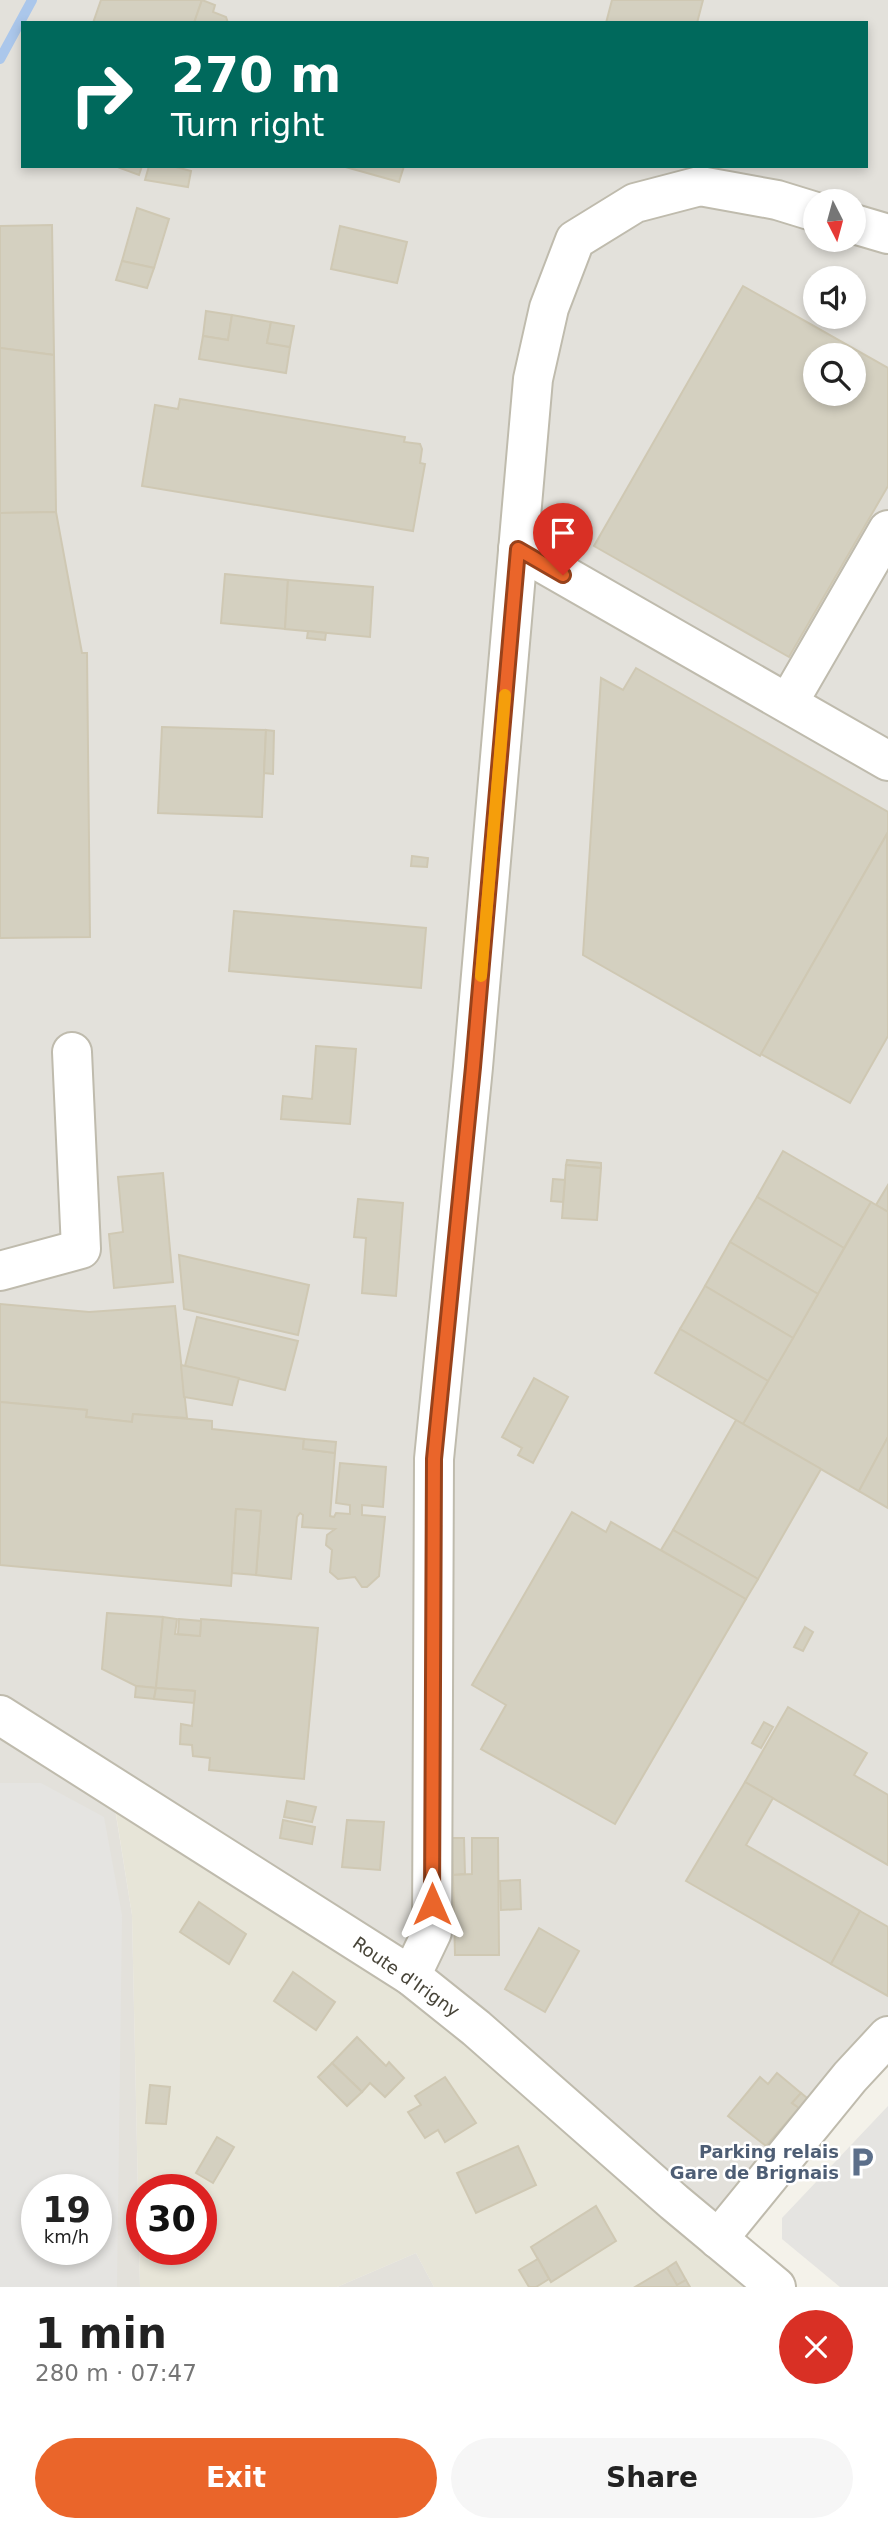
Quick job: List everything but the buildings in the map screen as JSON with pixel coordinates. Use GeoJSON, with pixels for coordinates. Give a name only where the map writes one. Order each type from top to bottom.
{"type":"FeatureCollection","features":[{"type":"Feature","properties":{"kind":"street"},"geometry":{"type":"LineString","coordinates":[[411,1976],[432,1931],[434,1459],[473,1067],[533,379],[549,308],[575,240],[635,202],[700,186],[777,200],[803,208]]}},
{"type":"Feature","properties":{"kind":"street"},"geometry":{"type":"LineString","coordinates":[[866,228],[888,234]]}},
{"type":"Feature","properties":{"kind":"street"},"geometry":{"type":"LineString","coordinates":[[788,703],[888,530]]}},
{"type":"Feature","properties":{"kind":"street"},"geometry":{"type":"LineString","coordinates":[[518,549],[888,761]]}},
{"type":"Feature","properties":{"kind":"street"},"geometry":{"type":"LineString","coordinates":[[0,1271],[81,1249],[72,1052]]}},
{"type":"Feature","properties":{"kind":"street","name":"Route d'Irigny"},"geometry":{"type":"LineString","coordinates":[[0,1715],[411,1976],[477,2028],[776,2287]]}},
{"type":"Feature","properties":{"kind":"street"},"geometry":{"type":"LineString","coordinates":[[718,2239],[850,2077],[888,2036]]}},
{"type":"Feature","properties":{"kind":"shaded area"},"geometry":{"type":"Polygon","coordinates":[[[0,0],[888,0],[888,2025],[702,2245],[408,1988],[115,1809],[132,1915],[138,2174],[126,2174],[126,2265],[140,2265],[140,2287],[0,2287],[0,0]]]}},
{"type":"Feature","properties":{"kind":"shaded area"},"geometry":{"type":"Polygon","coordinates":[[[0,1783],[41,1783],[104,1817],[122,1915],[117,2287],[0,2287],[0,1783]]]}},
{"type":"Feature","properties":{"kind":"shaded area"},"geometry":{"type":"Polygon","coordinates":[[[115,1808],[408,1988],[702,2245],[743,2287],[434,2287],[416,2253],[337,2287],[140,2287],[140,2265],[217,2265],[217,2174],[138,2174],[132,1915],[115,1808]]]}},
{"type":"Feature","properties":{"kind":"shaded area","name":"Parking relais Gare de Brignais"},"geometry":{"type":"Polygon","coordinates":[[[888,2106],[888,2287],[840,2287],[782,2239],[782,2218],[888,2106]]]}},
{"type":"Feature","properties":{"kind":"shaded area"},"geometry":{"type":"Polygon","coordinates":[[[416,2253],[434,2287],[337,2287],[416,2253]]]}},
{"type":"Feature","properties":{"kind":"waterway"},"geometry":{"type":"LineString","coordinates":[[0,59],[32,0]]}},
{"type":"Feature","properties":{"kind":"slow traffic"},"geometry":{"type":"LineString","coordinates":[[481,976],[505,695]]}},
{"type":"Feature","properties":{"kind":"place","name":"Parking relais Gare de Brignais"},"geometry":{"type":"Point","coordinates":[862,2162]}},
{"type":"Feature","properties":{"kind":"route"},"geometry":{"type":"LineString","coordinates":[[432,1904],[434,1459],[473,1067],[518,549],[563,575]]}}]}
